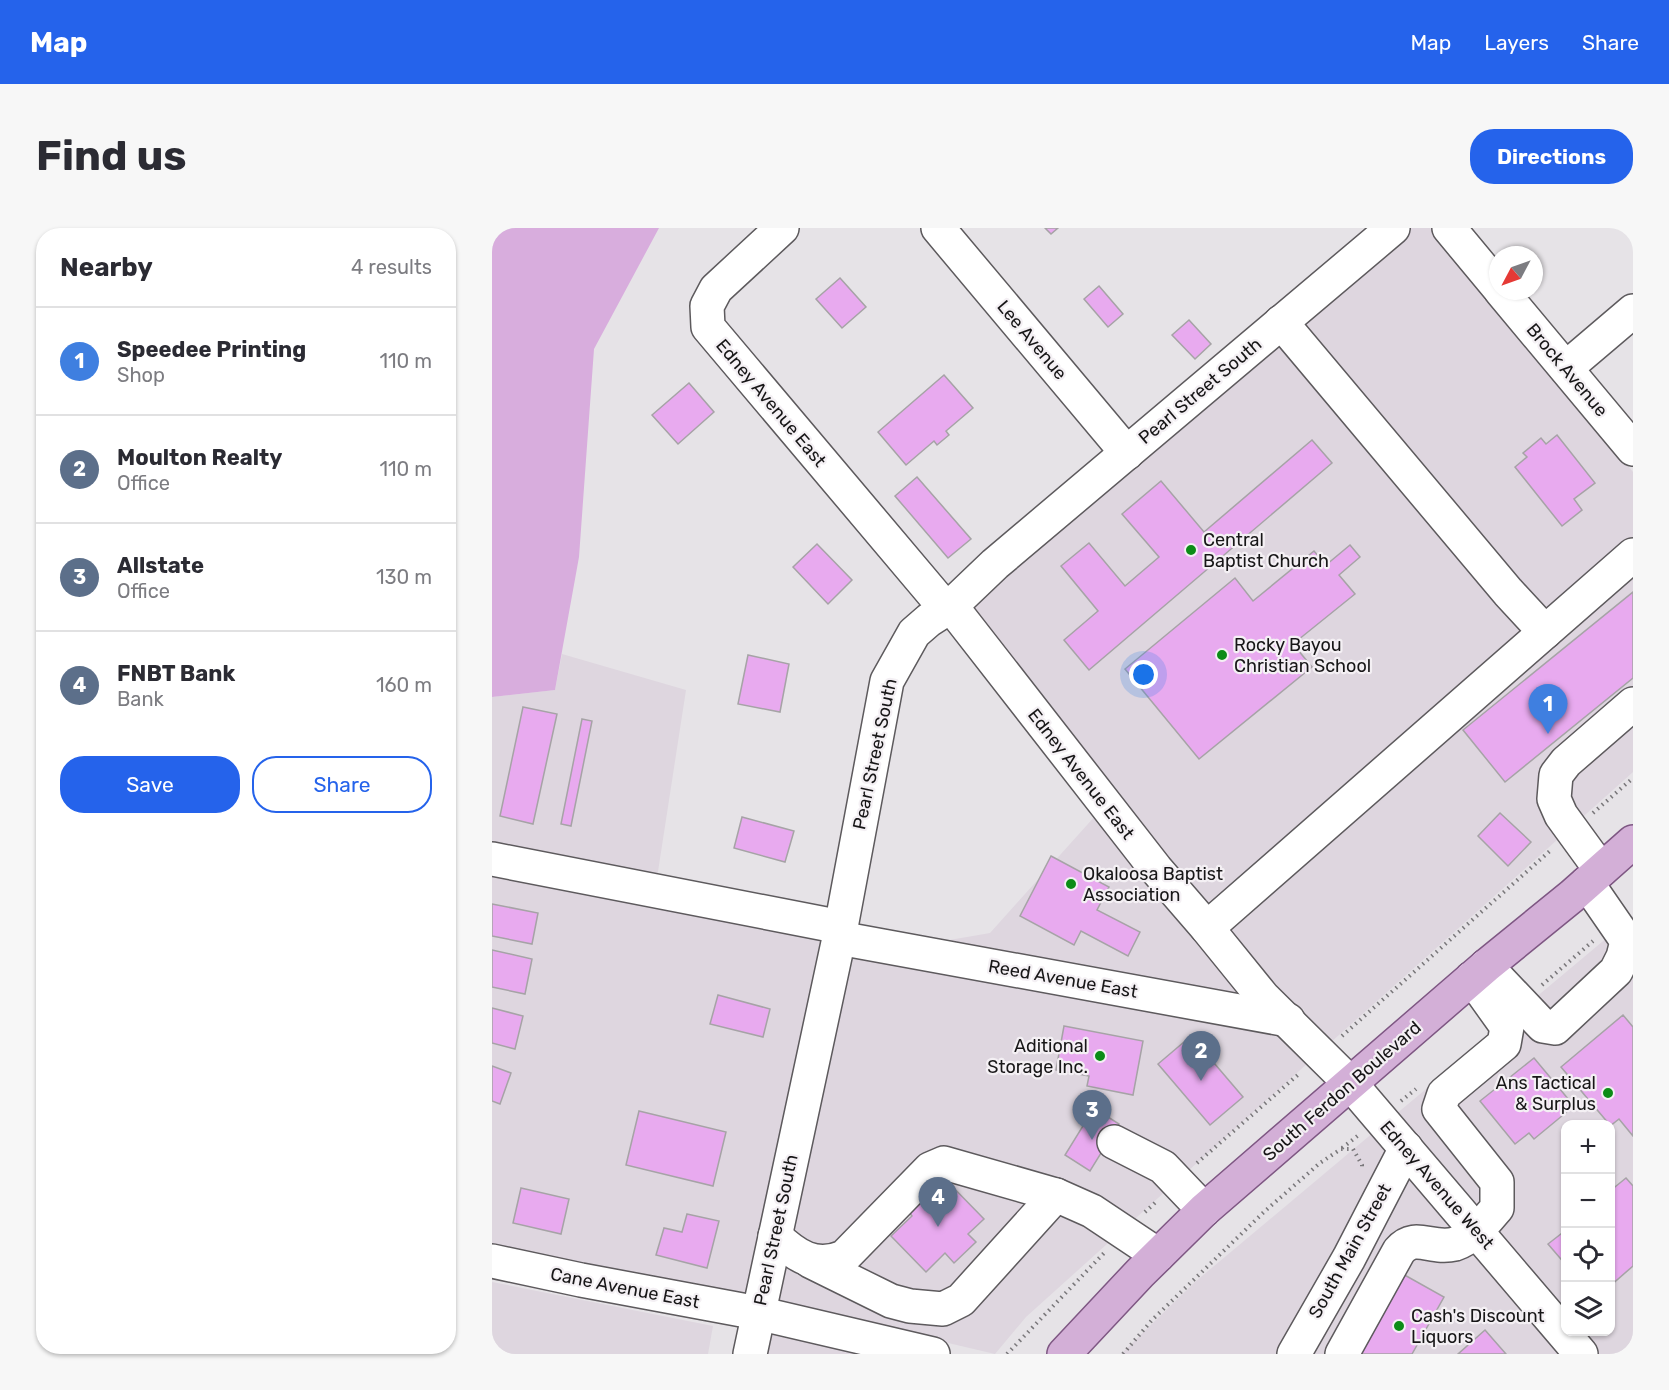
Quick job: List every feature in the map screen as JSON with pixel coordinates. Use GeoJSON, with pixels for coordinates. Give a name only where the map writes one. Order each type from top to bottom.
{"type":"FeatureCollection","features":[{"type":"Feature","properties":{"kind":"main road","name":"South Ferdon Boulevard"},"geometry":{"type":"LineString","coordinates":[[1064,1354],[1204,1210],[1633,842]]}},
{"type":"Feature","properties":{"kind":"street","name":"Edney Avenue East"},"geometry":{"type":"LineString","coordinates":[[782,228],[722,281],[709,301],[706,314],[708,327],[712,334],[948,608],[1156,869],[1263,997],[1287,1020]]}},
{"type":"Feature","properties":{"kind":"street","name":"Lee Avenue"},"geometry":{"type":"LineString","coordinates":[[938,228],[1126,453]]}},
{"type":"Feature","properties":{"kind":"street","name":"Pearl Street South"},"geometry":{"type":"LineString","coordinates":[[750,1354],[840,932],[886,681],[914,633],[948,608],[995,564],[1393,228]]}},
{"type":"Feature","properties":{"kind":"street"},"geometry":{"type":"LineString","coordinates":[[1449,228],[1489,276]]}},
{"type":"Feature","properties":{"kind":"street","name":"Brock Avenue"},"geometry":{"type":"LineString","coordinates":[[1509,300],[1633,449]]}},
{"type":"Feature","properties":{"kind":"street"},"geometry":{"type":"LineString","coordinates":[[1566,368],[1633,310]]}},
{"type":"Feature","properties":{"kind":"street"},"geometry":{"type":"LineString","coordinates":[[1281,322],[1508,592],[1545,632]]}},
{"type":"Feature","properties":{"kind":"street"},"geometry":{"type":"LineString","coordinates":[[1207,928],[1633,555]]}},
{"type":"Feature","properties":{"kind":"street"},"geometry":{"type":"LineString","coordinates":[[1479,972],[1543,1026],[1555,1028],[1616,971],[1628,953],[1627,941],[1554,799],[1556,775],[1566,762],[1633,704]]}},
{"type":"Feature","properties":{"kind":"street","name":"Reed Avenue East"},"geometry":{"type":"LineString","coordinates":[[492,859],[840,932],[1287,1020]]}},
{"type":"Feature","properties":{"kind":"street"},"geometry":{"type":"LineString","coordinates":[[1342,1354],[1405,1244],[1415,1241],[1441,1247],[1458,1243],[1477,1231],[1497,1208],[1497,1182],[1439,1109],[1444,1094],[1504,1044],[1507,1027],[1479,972]]}},
{"type":"Feature","properties":{"kind":"street","name":"Edney Avenue West"},"geometry":{"type":"LineString","coordinates":[[1287,1020],[1350,1083],[1581,1354]]}},
{"type":"Feature","properties":{"kind":"street"},"geometry":{"type":"LineString","coordinates":[[1114,1142],[1163,1167],[1204,1210]]}},
{"type":"Feature","properties":{"kind":"street","name":"South Main Street"},"geometry":{"type":"LineString","coordinates":[[1294,1354],[1349,1258],[1406,1148]]}},
{"type":"Feature","properties":{"kind":"street"},"geometry":{"type":"LineString","coordinates":[[810,1261],[833,1262],[844,1257],[930,1169],[944,1163],[1056,1195],[1092,1211],[1158,1255]]}},
{"type":"Feature","properties":{"kind":"street"},"geometry":{"type":"LineString","coordinates":[[775,1236],[791,1251],[891,1301],[910,1306],[943,1309],[961,1300],[1056,1195]]}},
{"type":"Feature","properties":{"kind":"street","name":"Cane Avenue East"},"geometry":{"type":"LineString","coordinates":[[492,1261],[758,1313],[933,1354]]}},
{"type":"Feature","properties":{"kind":"street"},"geometry":{"type":"LineString","coordinates":[[883,1342],[891,1301]]}},
{"type":"Feature","properties":{"kind":"path"},"geometry":{"type":"LineString","coordinates":[[1123,1354],[1152,1320],[1265,1211],[1320,1163],[1341,1149],[1353,1149],[1362,1165],[1362,1174]]}},
{"type":"Feature","properties":{"kind":"path"},"geometry":{"type":"LineString","coordinates":[[1007,1354],[1045,1314]]}},
{"type":"Feature","properties":{"kind":"shaded area"},"geometry":{"type":"Polygon","coordinates":[[[492,228],[659,228],[594,349],[579,557],[555,690],[492,697],[492,228]]]}},
{"type":"Feature","properties":{"kind":"shaded area"},"geometry":{"type":"Polygon","coordinates":[[[1411,228],[1430,228],[1633,472],[1633,772],[1330,1043],[1302,1015],[1304,1009],[1295,1008],[1273,987],[1166,860],[968,606],[1411,228]]]}},
{"type":"Feature","properties":{"kind":"shaded area"},"geometry":{"type":"Polygon","coordinates":[[[562,654],[686,690],[657,878],[492,846],[492,697],[555,690],[562,654]]]}},
{"type":"Feature","properties":{"kind":"shaded area"},"geometry":{"type":"Polygon","coordinates":[[[1096,815],[1247,999],[938,942],[990,933],[1096,815]]]}},
{"type":"Feature","properties":{"kind":"shaded area"},"geometry":{"type":"Polygon","coordinates":[[[492,873],[826,938],[749,1298],[492,1248],[492,873]]]}},
{"type":"Feature","properties":{"kind":"shaded area"},"geometry":{"type":"Polygon","coordinates":[[[1633,916],[1633,1354],[1599,1354],[1584,1336],[1615,1336],[1615,1120],[1561,1120],[1561,1308],[1422,1145],[1423,1141],[1415,1137],[1395,1115],[1633,916]]]}},
{"type":"Feature","properties":{"kind":"shaded area"},"geometry":{"type":"Polygon","coordinates":[[[849,953],[1280,1032],[1309,1062],[1026,1317],[995,1354],[774,1302],[849,953]]]}},
{"type":"Feature","properties":{"kind":"shaded area"},"geometry":{"type":"Polygon","coordinates":[[[1374,1132],[1391,1152],[1280,1354],[1121,1354],[1195,1282],[1374,1132]]]}},
{"type":"Feature","properties":{"kind":"shaded area"},"geometry":{"type":"Polygon","coordinates":[[[1408,1172],[1563,1354],[1308,1354],[1408,1172]]]}},
{"type":"Feature","properties":{"kind":"shaded area"},"geometry":{"type":"Polygon","coordinates":[[[492,1282],[713,1326],[708,1354],[492,1354],[492,1282]]]}},
{"type":"Feature","properties":{"kind":"shaded area"},"geometry":{"type":"Polygon","coordinates":[[[768,1329],[875,1354],[763,1354],[768,1329]]]}},
{"type":"Feature","properties":{"kind":"building"},"geometry":{"type":"Polygon","coordinates":[[[1045,228],[1058,228],[1051,234],[1045,228]]]}},
{"type":"Feature","properties":{"kind":"building"},"geometry":{"type":"Polygon","coordinates":[[[840,278],[866,307],[842,328],[816,299],[840,278]]]}},
{"type":"Feature","properties":{"kind":"building"},"geometry":{"type":"Polygon","coordinates":[[[1099,286],[1123,314],[1108,327],[1084,299],[1099,286]]]}},
{"type":"Feature","properties":{"kind":"building"},"geometry":{"type":"Polygon","coordinates":[[[1189,320],[1211,344],[1195,359],[1172,335],[1189,320]]]}},
{"type":"Feature","properties":{"kind":"building"},"geometry":{"type":"Polygon","coordinates":[[[944,375],[973,408],[946,431],[949,435],[937,445],[934,441],[906,465],[878,432],[944,375]]]}},
{"type":"Feature","properties":{"kind":"building"},"geometry":{"type":"Polygon","coordinates":[[[689,383],[714,412],[678,444],[652,415],[689,383]]]}},
{"type":"Feature","properties":{"kind":"building"},"geometry":{"type":"Polygon","coordinates":[[[1557,435],[1595,483],[1574,499],[1582,510],[1562,526],[1515,467],[1527,457],[1523,453],[1541,438],[1546,444],[1557,435]]]}},
{"type":"Feature","properties":{"kind":"building","name":"Central Baptist Church"},"geometry":{"type":"Polygon","coordinates":[[[1312,440],[1332,463],[1089,670],[1064,640],[1098,611],[1061,566],[1089,543],[1125,586],[1159,557],[1122,514],[1161,481],[1204,532],[1312,440]]]}},
{"type":"Feature","properties":{"kind":"building"},"geometry":{"type":"Polygon","coordinates":[[[917,477],[971,539],[948,558],[895,496],[917,477]]]}},
{"type":"Feature","properties":{"kind":"building"},"geometry":{"type":"Polygon","coordinates":[[[817,544],[852,580],[828,604],[793,567],[817,544]]]}},
{"type":"Feature","properties":{"kind":"building","name":"Rocky Bayou Christian School"},"geometry":{"type":"Polygon","coordinates":[[[1350,545],[1360,557],[1339,575],[1355,594],[1293,644],[1312,667],[1199,759],[1125,669],[1235,578],[1253,601],[1314,551],[1326,565],[1350,545]]]}},
{"type":"Feature","properties":{"kind":"building"},"geometry":{"type":"Polygon","coordinates":[[[1633,592],[1633,678],[1505,782],[1463,730],[1633,592]]]}},
{"type":"Feature","properties":{"kind":"building"},"geometry":{"type":"Polygon","coordinates":[[[748,655],[789,664],[780,712],[738,704],[748,655]]]}},
{"type":"Feature","properties":{"kind":"building"},"geometry":{"type":"Polygon","coordinates":[[[523,707],[557,714],[533,824],[500,816],[523,707]]]}},
{"type":"Feature","properties":{"kind":"building"},"geometry":{"type":"Polygon","coordinates":[[[582,719],[592,721],[571,826],[561,824],[582,719]]]}},
{"type":"Feature","properties":{"kind":"building"},"geometry":{"type":"Polygon","coordinates":[[[1500,813],[1531,842],[1508,866],[1478,836],[1500,813]]]}},
{"type":"Feature","properties":{"kind":"building"},"geometry":{"type":"Polygon","coordinates":[[[742,817],[794,831],[785,862],[734,848],[742,817]]]}},
{"type":"Feature","properties":{"kind":"building"},"geometry":{"type":"Polygon","coordinates":[[[1051,856],[1109,887],[1097,910],[1140,932],[1128,956],[1081,931],[1074,945],[1020,916],[1051,856]]]}},
{"type":"Feature","properties":{"kind":"building"},"geometry":{"type":"Polygon","coordinates":[[[492,904],[538,913],[532,944],[492,936],[492,904]]]}},
{"type":"Feature","properties":{"kind":"building"},"geometry":{"type":"Polygon","coordinates":[[[492,950],[532,959],[525,994],[492,987],[492,950]]]}},
{"type":"Feature","properties":{"kind":"building"},"geometry":{"type":"Polygon","coordinates":[[[718,995],[770,1009],[763,1037],[710,1024],[718,995]]]}},
{"type":"Feature","properties":{"kind":"building"},"geometry":{"type":"Polygon","coordinates":[[[492,1008],[523,1016],[515,1049],[492,1043],[492,1008]]]}},
{"type":"Feature","properties":{"kind":"building","name":"Ans Tactical & Surplus"},"geometry":{"type":"Polygon","coordinates":[[[1623,1015],[1633,1027],[1633,1136],[1619,1119],[1615,1122],[1615,1120],[1606,1120],[1561,1067],[1623,1015]]]}},
{"type":"Feature","properties":{"kind":"building","name":"Aditional Storage Inc."},"geometry":{"type":"Polygon","coordinates":[[[1064,1026],[1143,1041],[1133,1095],[1087,1086],[1089,1076],[1056,1070],[1064,1026]]]}},
{"type":"Feature","properties":{"kind":"building"},"geometry":{"type":"Polygon","coordinates":[[[1191,1036],[1243,1097],[1210,1125],[1158,1064],[1191,1036]]]}},
{"type":"Feature","properties":{"kind":"building"},"geometry":{"type":"Polygon","coordinates":[[[1534,1058],[1574,1106],[1534,1139],[1529,1133],[1515,1144],[1480,1101],[1534,1058]]]}},
{"type":"Feature","properties":{"kind":"building"},"geometry":{"type":"Polygon","coordinates":[[[492,1066],[511,1073],[500,1104],[492,1101],[492,1066]]]}},
{"type":"Feature","properties":{"kind":"building"},"geometry":{"type":"Polygon","coordinates":[[[1094,1108],[1119,1124],[1090,1171],[1065,1155],[1094,1108]]]}},
{"type":"Feature","properties":{"kind":"building"},"geometry":{"type":"Polygon","coordinates":[[[639,1111],[726,1132],[713,1186],[626,1165],[639,1111]]]}},
{"type":"Feature","properties":{"kind":"building"},"geometry":{"type":"Polygon","coordinates":[[[944,1178],[984,1219],[968,1234],[976,1242],[954,1263],[945,1253],[926,1272],[891,1236],[912,1216],[904,1205],[944,1178]]]}},
{"type":"Feature","properties":{"kind":"building"},"geometry":{"type":"Polygon","coordinates":[[[1626,1178],[1633,1186],[1633,1266],[1615,1282],[1615,1228],[1615,1187],[1626,1178]]]}},
{"type":"Feature","properties":{"kind":"building"},"geometry":{"type":"Polygon","coordinates":[[[521,1188],[569,1199],[561,1234],[513,1223],[521,1188]]]}},
{"type":"Feature","properties":{"kind":"building"},"geometry":{"type":"Polygon","coordinates":[[[687,1214],[719,1221],[707,1268],[656,1255],[664,1228],[682,1232],[687,1214]]]}},
{"type":"Feature","properties":{"kind":"building"},"geometry":{"type":"Polygon","coordinates":[[[1561,1234],[1561,1259],[1548,1244],[1561,1234]]]}},
{"type":"Feature","properties":{"kind":"building","name":"Cash's Discount Liquors"},"geometry":{"type":"Polygon","coordinates":[[[1401,1273],[1444,1297],[1412,1354],[1355,1354],[1401,1273]]]}},
{"type":"Feature","properties":{"kind":"building"},"geometry":{"type":"Polygon","coordinates":[[[1485,1330],[1506,1354],[1458,1354],[1485,1330]]]}},
{"type":"Feature","properties":{"kind":"place","name":"Central Baptist Church"},"geometry":{"type":"Point","coordinates":[1191,550]}},
{"type":"Feature","properties":{"kind":"place","name":"Rocky Bayou Christian School"},"geometry":{"type":"Point","coordinates":[1222,655]}},
{"type":"Feature","properties":{"kind":"place","name":"Speedee Printing"},"geometry":{"type":"Point","coordinates":[1548,734]}},
{"type":"Feature","properties":{"kind":"place","name":"Okaloosa Baptist Association"},"geometry":{"type":"Point","coordinates":[1071,884]}},
{"type":"Feature","properties":{"kind":"place","name":"Aditional Storage Inc."},"geometry":{"type":"Point","coordinates":[1100,1056]}},
{"type":"Feature","properties":{"kind":"place","name":"Moulton Realty"},"geometry":{"type":"Point","coordinates":[1201,1081]}},
{"type":"Feature","properties":{"kind":"place","name":"Ans Tactical & Surplus"},"geometry":{"type":"Point","coordinates":[1608,1093]}},
{"type":"Feature","properties":{"kind":"place","name":"Allstate"},"geometry":{"type":"Point","coordinates":[1092,1140]}},
{"type":"Feature","properties":{"kind":"place","name":"FNBT Bank"},"geometry":{"type":"Point","coordinates":[938,1227]}},
{"type":"Feature","properties":{"kind":"place","name":"Cash's Discount Liquors"},"geometry":{"type":"Point","coordinates":[1399,1326]}}]}
